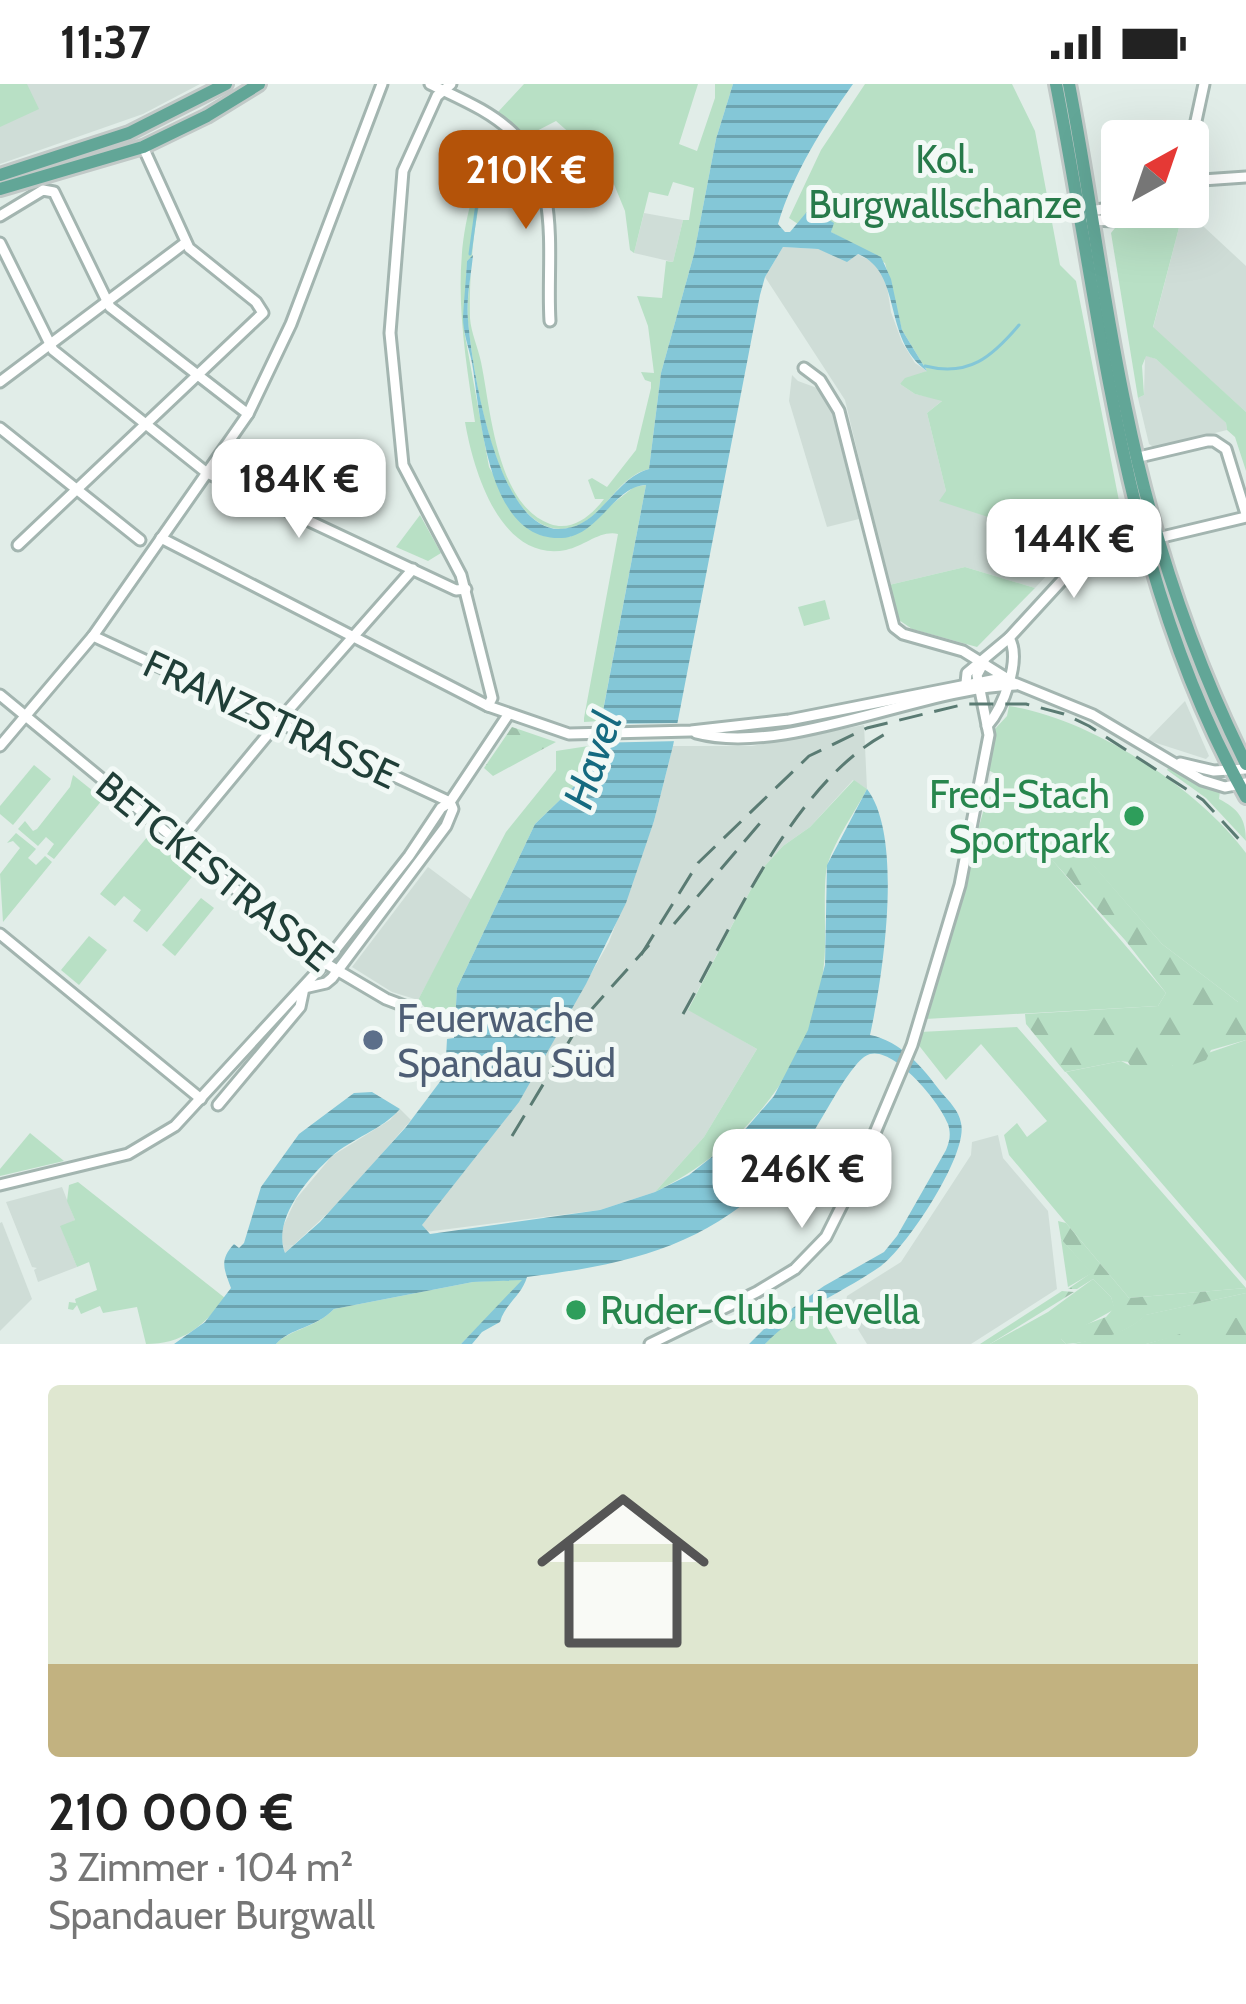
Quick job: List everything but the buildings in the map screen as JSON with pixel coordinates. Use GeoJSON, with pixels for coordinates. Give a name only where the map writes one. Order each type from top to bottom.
{"type":"FeatureCollection","features":[{"type":"Feature","properties":{"kind":"main road"},"geometry":{"type":"LineString","coordinates":[[0,175],[136,131],[226,84]]}},
{"type":"Feature","properties":{"kind":"main road"},"geometry":{"type":"LineString","coordinates":[[0,190],[142,147],[259,84]]}},
{"type":"Feature","properties":{"kind":"main road"},"geometry":{"type":"LineString","coordinates":[[1056,84],[1088,215]]}},
{"type":"Feature","properties":{"kind":"main road"},"geometry":{"type":"LineString","coordinates":[[1069,84],[1136,509],[1174,632],[1241,768]]}},
{"type":"Feature","properties":{"kind":"main road"},"geometry":{"type":"LineString","coordinates":[[199,100],[207,116]]}},
{"type":"Feature","properties":{"kind":"main road"},"geometry":{"type":"LineString","coordinates":[[136,131],[142,147]]}},
{"type":"Feature","properties":{"kind":"main road"},"geometry":{"type":"LineString","coordinates":[[1130,459],[1241,768],[1244,788]]}},
{"type":"Feature","properties":{"kind":"street"},"geometry":{"type":"LineString","coordinates":[[0,746],[93,636],[248,414],[315,265],[382,84]]}},
{"type":"Feature","properties":{"kind":"street"},"geometry":{"type":"LineString","coordinates":[[430,84],[447,87],[504,125],[537,165],[548,225],[550,322]]}},
{"type":"Feature","properties":{"kind":"street"},"geometry":{"type":"LineString","coordinates":[[1196,120],[1204,84]]}},
{"type":"Feature","properties":{"kind":"street"},"geometry":{"type":"LineString","coordinates":[[447,87],[422,123],[403,171],[391,333],[403,465],[466,589],[492,698],[488,706]]}},
{"type":"Feature","properties":{"kind":"street"},"geometry":{"type":"LineString","coordinates":[[18,545],[263,313],[185,243],[142,147]]}},
{"type":"Feature","properties":{"kind":"street"},"geometry":{"type":"LineString","coordinates":[[1209,180],[1246,177]]}},
{"type":"Feature","properties":{"kind":"street"},"geometry":{"type":"LineString","coordinates":[[0,216],[50,190],[106,300],[248,414]]}},
{"type":"Feature","properties":{"kind":"street"},"geometry":{"type":"LineString","coordinates":[[1088,215],[1101,212]]}},
{"type":"Feature","properties":{"kind":"street"},"geometry":{"type":"LineString","coordinates":[[1088,215],[1101,214]]}},
{"type":"Feature","properties":{"kind":"street"},"geometry":{"type":"LineString","coordinates":[[0,243],[50,344],[207,473],[456,590],[466,589]]}},
{"type":"Feature","properties":{"kind":"street"},"geometry":{"type":"LineString","coordinates":[[0,382],[185,243]]}},
{"type":"Feature","properties":{"kind":"street"},"geometry":{"type":"LineString","coordinates":[[804,368],[820,380],[839,411],[894,627],[984,662],[1008,682]]}},
{"type":"Feature","properties":{"kind":"street"},"geometry":{"type":"LineString","coordinates":[[0,428],[140,540]]}},
{"type":"Feature","properties":{"kind":"street"},"geometry":{"type":"LineString","coordinates":[[1130,459],[1207,441],[1219,442],[1226,449],[1246,515],[1158,538]]}},
{"type":"Feature","properties":{"kind":"street"},"geometry":{"type":"LineString","coordinates":[[650,1344],[767,1287],[817,1249],[858,1173],[903,1070],[960,885],[986,753],[986,721],[974,685],[984,662],[1122,515],[1136,509]]}},
{"type":"Feature","properties":{"kind":"street"},"geometry":{"type":"LineString","coordinates":[[161,538],[488,706],[582,735],[691,731],[727,737],[799,730],[974,685],[1008,682],[1093,715],[1210,783],[1244,788]]}},
{"type":"Feature","properties":{"kind":"street"},"geometry":{"type":"LineString","coordinates":[[178,843],[413,569]]}},
{"type":"Feature","properties":{"kind":"street","name":"FRANZSTRASSE"},"geometry":{"type":"LineString","coordinates":[[93,636],[450,802]]}},
{"type":"Feature","properties":{"kind":"street"},"geometry":{"type":"LineString","coordinates":[[986,721],[1003,708],[1014,646],[1009,638]]}},
{"type":"Feature","properties":{"kind":"street","name":"BETCKESTRASSE"},"geometry":{"type":"LineString","coordinates":[[0,695],[325,963],[386,999],[415,1010]]}},
{"type":"Feature","properties":{"kind":"street"},"geometry":{"type":"LineString","coordinates":[[0,1185],[128,1154],[175,1126],[325,963],[450,802],[508,715]]}},
{"type":"Feature","properties":{"kind":"street"},"geometry":{"type":"LineString","coordinates":[[1168,760],[1214,771],[1241,768]]}},
{"type":"Feature","properties":{"kind":"street"},"geometry":{"type":"LineString","coordinates":[[304,988],[326,983],[337,971],[446,826],[453,809],[450,802]]}},
{"type":"Feature","properties":{"kind":"street"},"geometry":{"type":"LineString","coordinates":[[0,934],[202,1099]]}},
{"type":"Feature","properties":{"kind":"street"},"geometry":{"type":"LineString","coordinates":[[218,1106],[300,1006],[304,988]]}},
{"type":"Feature","properties":{"kind":"shaded area"},"geometry":{"type":"Polygon","coordinates":[[[0,84],[200,84],[143,114],[0,164],[0,84]]]}},
{"type":"Feature","properties":{"kind":"shaded area"},"geometry":{"type":"Polygon","coordinates":[[[644,213],[683,220],[673,262],[634,253],[644,213]]]}},
{"type":"Feature","properties":{"kind":"shaded area"},"geometry":{"type":"Polygon","coordinates":[[[1179,228],[1205,228],[1246,266],[1246,412],[1153,328],[1179,228]]]}},
{"type":"Feature","properties":{"kind":"shaded area"},"geometry":{"type":"Polygon","coordinates":[[[783,247],[818,249],[842,258],[857,254],[875,263],[886,280],[902,342],[915,363],[927,371],[900,384],[915,394],[943,400],[927,413],[946,491],[999,519],[991,553],[1051,571],[1035,588],[965,567],[889,585],[845,400],[765,277],[783,247]]]}},
{"type":"Feature","properties":{"kind":"shaded area"},"geometry":{"type":"Polygon","coordinates":[[[1145,355],[1156,359],[1208,406],[1227,430],[1155,448],[1149,444],[1138,398],[1144,395],[1145,355]]]}},
{"type":"Feature","properties":{"kind":"shaded area"},"geometry":{"type":"Polygon","coordinates":[[[792,375],[817,388],[832,406],[859,519],[827,527],[789,401],[792,375]]]}},
{"type":"Feature","properties":{"kind":"shaded area"},"geometry":{"type":"Polygon","coordinates":[[[1185,701],[1209,756],[1206,759],[1147,740],[1185,701]]]}},
{"type":"Feature","properties":{"kind":"shaded area"},"geometry":{"type":"Polygon","coordinates":[[[864,725],[867,789],[853,780],[761,870],[688,1009],[757,1049],[704,1137],[655,1192],[600,1210],[425,1232],[425,1218],[519,1101],[609,942],[654,821],[673,746],[752,746],[864,725]]]}},
{"type":"Feature","properties":{"kind":"shaded area"},"geometry":{"type":"Polygon","coordinates":[[[428,867],[472,900],[418,1000],[392,992],[352,967],[428,867]]]}},
{"type":"Feature","properties":{"kind":"shaded area"},"geometry":{"type":"Polygon","coordinates":[[[400,1109],[411,1120],[343,1199],[285,1253],[280,1233],[296,1199],[332,1156],[400,1109]]]}},
{"type":"Feature","properties":{"kind":"shaded area"},"geometry":{"type":"Polygon","coordinates":[[[998,1135],[1003,1158],[1048,1211],[1057,1289],[971,1344],[867,1344],[845,1308],[847,1296],[901,1262],[971,1155],[972,1142],[998,1135]]]}},
{"type":"Feature","properties":{"kind":"shaded area"},"geometry":{"type":"Polygon","coordinates":[[[62,1187],[75,1220],[61,1227],[77,1267],[38,1282],[37,1268],[32,1267],[6,1202],[62,1187]]]}},
{"type":"Feature","properties":{"kind":"shaded area"},"geometry":{"type":"Polygon","coordinates":[[[0,1223],[32,1299],[0,1331],[0,1223]]]}},
{"type":"Feature","properties":{"kind":"green space"},"geometry":{"type":"Polygon","coordinates":[[[0,84],[27,84],[39,109],[0,127],[0,84]]]}},
{"type":"Feature","properties":{"kind":"green space"},"geometry":{"type":"Polygon","coordinates":[[[524,84],[698,84],[679,144],[697,151],[715,98],[715,84],[733,84],[661,373],[649,469],[627,481],[581,524],[569,528],[544,525],[524,509],[507,482],[493,449],[476,377],[468,314],[471,268],[471,324],[507,477],[532,513],[550,524],[573,524],[604,499],[595,499],[588,480],[607,487],[636,450],[651,388],[641,372],[654,373],[648,326],[637,296],[662,298],[666,261],[673,262],[683,220],[689,220],[694,188],[673,182],[668,196],[649,192],[634,253],[625,211],[606,165],[556,121],[525,137],[498,112],[524,84]]]}},
{"type":"Feature","properties":{"kind":"green space","name":"Kol. Burgwallschanze"},"geometry":{"type":"Polygon","coordinates":[[[865,84],[1012,84],[1035,131],[1060,265],[1076,281],[1119,501],[1117,511],[1089,542],[1082,536],[1074,545],[939,501],[946,491],[927,413],[942,401],[915,394],[900,384],[927,371],[902,330],[885,263],[831,232],[833,223],[811,209],[798,224],[789,218],[821,150],[865,84]]]}},
{"type":"Feature","properties":{"kind":"green space"},"geometry":{"type":"Polygon","coordinates":[[[502,135],[510,143],[484,187],[472,257],[467,261],[464,330],[489,467],[523,525],[543,536],[570,537],[634,487],[646,485],[601,721],[584,722],[584,718],[618,534],[605,534],[566,550],[543,550],[524,542],[507,528],[483,487],[465,422],[475,422],[461,311],[464,239],[483,169],[502,135]]]}},
{"type":"Feature","properties":{"kind":"green space"},"geometry":{"type":"Polygon","coordinates":[[[1115,228],[1179,228],[1153,327],[1246,412],[1246,471],[1226,423],[1156,359],[1146,356],[1144,395],[1138,398],[1111,233],[1115,228]]]}},
{"type":"Feature","properties":{"kind":"green space"},"geometry":{"type":"Polygon","coordinates":[[[1142,493],[1240,760],[1234,760],[1208,710],[1167,600],[1136,495],[1142,493]]]}},
{"type":"Feature","properties":{"kind":"green space"},"geometry":{"type":"Polygon","coordinates":[[[420,515],[441,553],[428,561],[396,547],[420,515]]]}},
{"type":"Feature","properties":{"kind":"green space"},"geometry":{"type":"Polygon","coordinates":[[[965,567],[1035,588],[977,647],[912,629],[899,620],[889,585],[965,567]]]}},
{"type":"Feature","properties":{"kind":"green space"},"geometry":{"type":"Polygon","coordinates":[[[825,600],[830,619],[804,626],[798,607],[825,600]]]}},
{"type":"Feature","properties":{"kind":"green space"},"geometry":{"type":"Polygon","coordinates":[[[1009,706],[1073,725],[1140,759],[1200,804],[1246,853],[1246,1002],[1238,1002],[1162,944],[1044,809],[1047,843],[1042,848],[1166,993],[1158,1006],[925,1019],[994,773],[986,769],[994,730],[1007,716],[1009,706]]]}},
{"type":"Feature","properties":{"kind":"green space"},"geometry":{"type":"Polygon","coordinates":[[[512,727],[556,742],[493,776],[484,768],[512,727]]]}},
{"type":"Feature","properties":{"kind":"green space"},"geometry":{"type":"Polygon","coordinates":[[[595,745],[592,769],[535,824],[457,988],[454,1036],[445,1035],[418,1000],[506,832],[556,770],[556,751],[595,745]]]}},
{"type":"Feature","properties":{"kind":"green space"},"geometry":{"type":"Polygon","coordinates":[[[34,765],[51,779],[13,825],[0,814],[0,806],[34,765]]]}},
{"type":"Feature","properties":{"kind":"green space"},"geometry":{"type":"Polygon","coordinates":[[[1169,766],[1220,791],[1219,799],[1242,820],[1246,841],[1206,798],[1167,770],[1169,766]]]}},
{"type":"Feature","properties":{"kind":"green space"},"geometry":{"type":"Polygon","coordinates":[[[73,775],[103,799],[54,859],[47,854],[54,844],[46,837],[38,846],[18,829],[25,821],[33,831],[37,829],[70,787],[73,775]]]}},
{"type":"Feature","properties":{"kind":"green space"},"geometry":{"type":"Polygon","coordinates":[[[854,780],[867,789],[828,863],[824,964],[806,1036],[790,1069],[745,1127],[718,1152],[655,1192],[704,1137],[757,1049],[688,1010],[761,870],[854,780]]]}},
{"type":"Feature","properties":{"kind":"green space"},"geometry":{"type":"Polygon","coordinates":[[[1045,809],[1162,944],[1238,1002],[1246,1002],[1246,1040],[1211,1050],[1206,1060],[1181,1069],[1173,1065],[1166,1072],[1137,1077],[1128,1062],[1121,1061],[1065,1072],[1026,1024],[1025,1014],[1158,1006],[1166,993],[1041,848],[1047,842],[1036,814],[1045,809]]]}},
{"type":"Feature","properties":{"kind":"green space"},"geometry":{"type":"Polygon","coordinates":[[[16,833],[36,849],[28,858],[36,865],[45,856],[52,862],[3,922],[0,874],[20,848],[13,841],[7,843],[16,833]]]}},
{"type":"Feature","properties":{"kind":"green space"},"geometry":{"type":"Polygon","coordinates":[[[148,836],[196,872],[147,932],[133,921],[141,910],[124,896],[115,906],[100,894],[148,836]]]}},
{"type":"Feature","properties":{"kind":"green space"},"geometry":{"type":"Polygon","coordinates":[[[201,898],[214,908],[175,956],[162,945],[201,898]]]}},
{"type":"Feature","properties":{"kind":"green space"},"geometry":{"type":"Polygon","coordinates":[[[89,936],[107,950],[79,985],[61,970],[89,936]]]}},
{"type":"Feature","properties":{"kind":"green space"},"geometry":{"type":"Polygon","coordinates":[[[1017,1027],[1246,1288],[1129,1298],[1009,1155],[1004,1135],[1017,1123],[1027,1137],[1047,1121],[981,1044],[946,1080],[917,1043],[920,1032],[1017,1027]]]}},
{"type":"Feature","properties":{"kind":"green space"},"geometry":{"type":"Polygon","coordinates":[[[1246,1040],[1246,1281],[1066,1072],[1121,1061],[1147,1074],[1246,1040]]]}},
{"type":"Feature","properties":{"kind":"green space"},"geometry":{"type":"Polygon","coordinates":[[[30,1133],[64,1161],[0,1176],[0,1169],[30,1133]]]}},
{"type":"Feature","properties":{"kind":"green space"},"geometry":{"type":"Polygon","coordinates":[[[78,1182],[225,1298],[200,1325],[170,1341],[146,1344],[137,1307],[103,1313],[100,1306],[81,1314],[77,1305],[68,1309],[69,1302],[76,1303],[75,1299],[97,1290],[89,1262],[77,1267],[60,1226],[75,1220],[67,1201],[69,1185],[78,1182]]]}},
{"type":"Feature","properties":{"kind":"green space"},"geometry":{"type":"Polygon","coordinates":[[[1058,1221],[1066,1223],[1129,1298],[1246,1288],[1246,1293],[1146,1315],[1108,1336],[1066,1344],[1063,1333],[1106,1317],[1114,1308],[1111,1297],[1093,1279],[1068,1289],[1091,1273],[1061,1239],[1058,1221]]]}},
{"type":"Feature","properties":{"kind":"green space"},"geometry":{"type":"Polygon","coordinates":[[[1061,1239],[1092,1273],[1068,1287],[1061,1239]]]}},
{"type":"Feature","properties":{"kind":"green space"},"geometry":{"type":"Polygon","coordinates":[[[525,1279],[461,1344],[276,1344],[334,1309],[473,1282],[525,1279]]]}},
{"type":"Feature","properties":{"kind":"green space"},"geometry":{"type":"Polygon","coordinates":[[[1093,1279],[1111,1297],[1115,1309],[1061,1339],[1066,1344],[990,1344],[1048,1312],[1093,1279]]]}},
{"type":"Feature","properties":{"kind":"green space"},"geometry":{"type":"Polygon","coordinates":[[[1062,1291],[1074,1292],[990,1344],[980,1344],[1062,1291]]]}},
{"type":"Feature","properties":{"kind":"green space"},"geometry":{"type":"Polygon","coordinates":[[[1246,1293],[1246,1318],[1146,1344],[1073,1344],[1121,1331],[1145,1315],[1246,1293]]]}},
{"type":"Feature","properties":{"kind":"green space"},"geometry":{"type":"Polygon","coordinates":[[[814,1305],[837,1344],[765,1344],[782,1326],[814,1305]]]}},
{"type":"Feature","properties":{"kind":"green space"},"geometry":{"type":"Polygon","coordinates":[[[1246,1318],[1246,1344],[1146,1344],[1246,1318]]]}},
{"type":"Feature","properties":{"kind":"water"},"geometry":{"type":"Polygon","coordinates":[[[733,84],[853,84],[810,151],[778,224],[790,232],[810,208],[834,223],[831,232],[881,257],[902,330],[927,371],[903,341],[888,291],[872,263],[858,254],[847,262],[818,249],[783,247],[760,295],[673,746],[626,903],[519,1102],[422,1225],[430,1234],[600,1210],[689,1175],[742,1133],[774,1096],[808,1030],[825,965],[827,865],[867,789],[878,811],[888,872],[885,944],[870,1035],[910,1057],[958,1114],[961,1137],[946,1177],[919,1221],[881,1266],[792,1321],[765,1344],[749,1344],[824,1286],[884,1252],[946,1150],[949,1128],[936,1103],[903,1067],[880,1054],[870,1054],[844,1082],[801,1150],[740,1207],[709,1227],[644,1254],[527,1277],[500,1322],[472,1344],[461,1344],[522,1280],[473,1282],[334,1309],[276,1344],[174,1344],[205,1322],[231,1288],[226,1255],[234,1244],[239,1248],[244,1243],[261,1187],[299,1134],[354,1093],[372,1092],[400,1109],[331,1157],[302,1188],[283,1227],[285,1253],[320,1222],[406,1127],[445,1075],[447,1039],[454,1038],[457,988],[535,824],[592,769],[646,485],[625,493],[575,535],[537,534],[517,520],[502,498],[484,442],[463,323],[467,261],[473,255],[468,312],[475,373],[504,476],[537,522],[559,529],[573,527],[596,513],[636,474],[649,469],[661,373],[733,84]]]}},
{"type":"Feature","properties":{"kind":"pier"},"geometry":{"type":"Polygon","coordinates":[[[684,723],[680,741],[592,743],[595,724],[684,723]]]}},
{"type":"Feature","properties":{"kind":"waterway"},"geometry":{"type":"LineString","coordinates":[[470,254],[479,189],[504,145]]}},
{"type":"Feature","properties":{"kind":"waterway"},"geometry":{"type":"LineString","coordinates":[[925,366],[954,369],[978,362],[1019,325]]}},
{"type":"Feature","properties":{"kind":"railway"},"geometry":{"type":"LineString","coordinates":[[641,955],[698,863],[809,756],[867,728],[965,704],[1026,704],[1089,726],[1203,800],[1246,847]]}},
{"type":"Feature","properties":{"kind":"railway"},"geometry":{"type":"LineString","coordinates":[[683,1014],[745,898],[796,819],[855,754],[889,732]]}},
{"type":"Feature","properties":{"kind":"railway"},"geometry":{"type":"LineString","coordinates":[[674,924],[767,815]]}},
{"type":"Feature","properties":{"kind":"railway"},"geometry":{"type":"LineString","coordinates":[[512,1136],[582,1020],[649,945]]}},
{"type":"Feature","properties":{"kind":"place","name":"Fred-Stach Sportpark"},"geometry":{"type":"Point","coordinates":[1134,816]}},
{"type":"Feature","properties":{"kind":"place","name":"Feuerwache Spandau Süd"},"geometry":{"type":"Point","coordinates":[373,1040]}},
{"type":"Feature","properties":{"kind":"place","name":"Ruder-Club Hevella"},"geometry":{"type":"Point","coordinates":[576,1310]}},
{"type":"Feature","properties":{"kind":"water label","name":"Havel"},"geometry":{"type":"Point","coordinates":[592,760]}}]}
